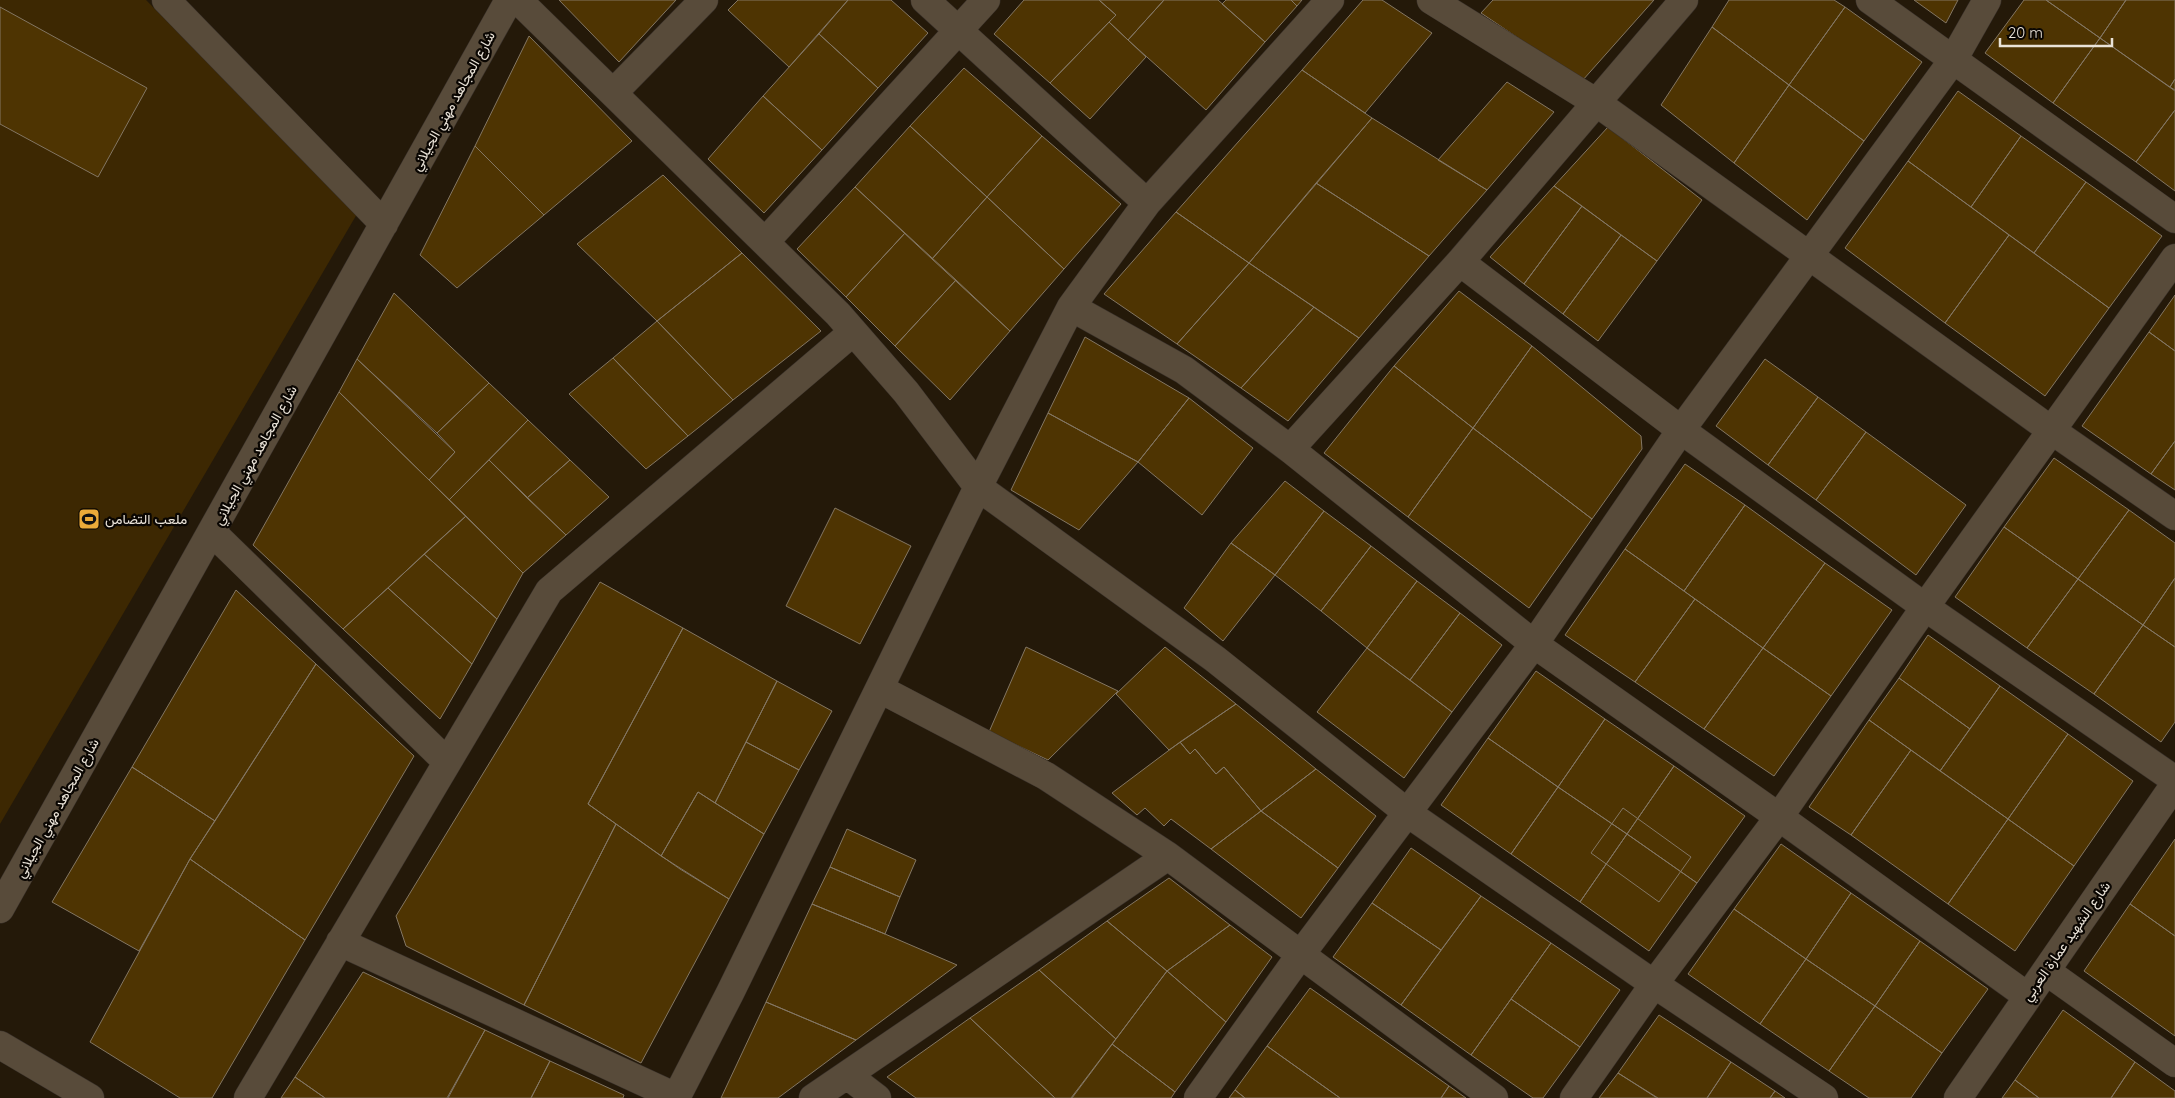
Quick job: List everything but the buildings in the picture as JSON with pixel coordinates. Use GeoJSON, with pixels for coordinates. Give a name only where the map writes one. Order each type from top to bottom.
{"type":"FeatureCollection","features":[{"type":"Feature","properties":{"kind":"street"},"geometry":{"type":"LineString","coordinates":[[166,0],[384,224]]}},
{"type":"Feature","properties":{"kind":"street","name":"شارع المجاهد مهني الجيلاني"},"geometry":{"type":"LineString","coordinates":[[0,909],[509,0]]}},
{"type":"Feature","properties":{"kind":"street"},"geometry":{"type":"LineString","coordinates":[[518,0],[838,314],[906,392],[978,487],[1215,659],[1409,814],[1654,984],[1824,1098]]}},
{"type":"Feature","properties":{"kind":"street"},"geometry":{"type":"LineString","coordinates":[[613,93],[704,0]]}},
{"type":"Feature","properties":{"kind":"street"},"geometry":{"type":"LineString","coordinates":[[925,0],[1147,203]]}},
{"type":"Feature","properties":{"kind":"street"},"geometry":{"type":"LineString","coordinates":[[765,242],[986,0]]}},
{"type":"Feature","properties":{"kind":"street"},"geometry":{"type":"LineString","coordinates":[[340,942],[676,1098],[730,993],[978,487],[1071,307],[1147,203],[1330,0]]}},
{"type":"Feature","properties":{"kind":"street"},"geometry":{"type":"LineString","coordinates":[[1431,0],[1597,103],[2051,430],[2175,516]]}},
{"type":"Feature","properties":{"kind":"street"},"geometry":{"type":"LineString","coordinates":[[1290,449],[1460,262],[1684,0]]}},
{"type":"Feature","properties":{"kind":"street"},"geometry":{"type":"LineString","coordinates":[[1870,0],[2175,219]]}},
{"type":"Feature","properties":{"kind":"street"},"geometry":{"type":"LineString","coordinates":[[1198,1098],[1302,954],[1409,814],[1534,644],[1681,430],[1953,60],[1987,0]]}},
{"type":"Feature","properties":{"kind":"street"},"geometry":{"type":"LineString","coordinates":[[1574,1098],[1654,984],[1779,817],[1925,607],[2175,258]]}},
{"type":"Feature","properties":{"kind":"street"},"geometry":{"type":"LineString","coordinates":[[1460,262],[1681,430],[1925,607],[2175,782]]}},
{"type":"Feature","properties":{"kind":"street"},"geometry":{"type":"LineString","coordinates":[[1071,307],[1184,370],[1290,449],[1534,644],[1779,817],[2027,996]]}},
{"type":"Feature","properties":{"kind":"street"},"geometry":{"type":"LineString","coordinates":[[248,1098],[549,591],[853,332]]}},
{"type":"Feature","properties":{"kind":"street"},"geometry":{"type":"LineString","coordinates":[[212,532],[447,762]]}},
{"type":"Feature","properties":{"kind":"street"},"geometry":{"type":"LineString","coordinates":[[880,689],[1046,776],[1168,856],[1494,1098]]}},
{"type":"Feature","properties":{"kind":"street","name":"شارع الشهيد عمارة العربي"},"geometry":{"type":"LineString","coordinates":[[1958,1098],[2175,782]]}},
{"type":"Feature","properties":{"kind":"street"},"geometry":{"type":"LineString","coordinates":[[813,1098],[1168,856]]}},
{"type":"Feature","properties":{"kind":"street"},"geometry":{"type":"LineString","coordinates":[[2046,971],[2175,1064]]}},
{"type":"Feature","properties":{"kind":"street"},"geometry":{"type":"LineString","coordinates":[[0,1045],[90,1098]]}},
{"type":"Feature","properties":{"kind":"street"},"geometry":{"type":"LineString","coordinates":[[847,1075],[877,1098]]}},
{"type":"Feature","properties":{"kind":"shaded area","name":"ملعب التضامن"},"geometry":{"type":"Polygon","coordinates":[[[0,0],[146,0],[357,214],[0,824],[0,0]]]}},
{"type":"Feature","properties":{"kind":"place","name":"ملعب التضامن"},"geometry":{"type":"Point","coordinates":[89,519]}}]}
